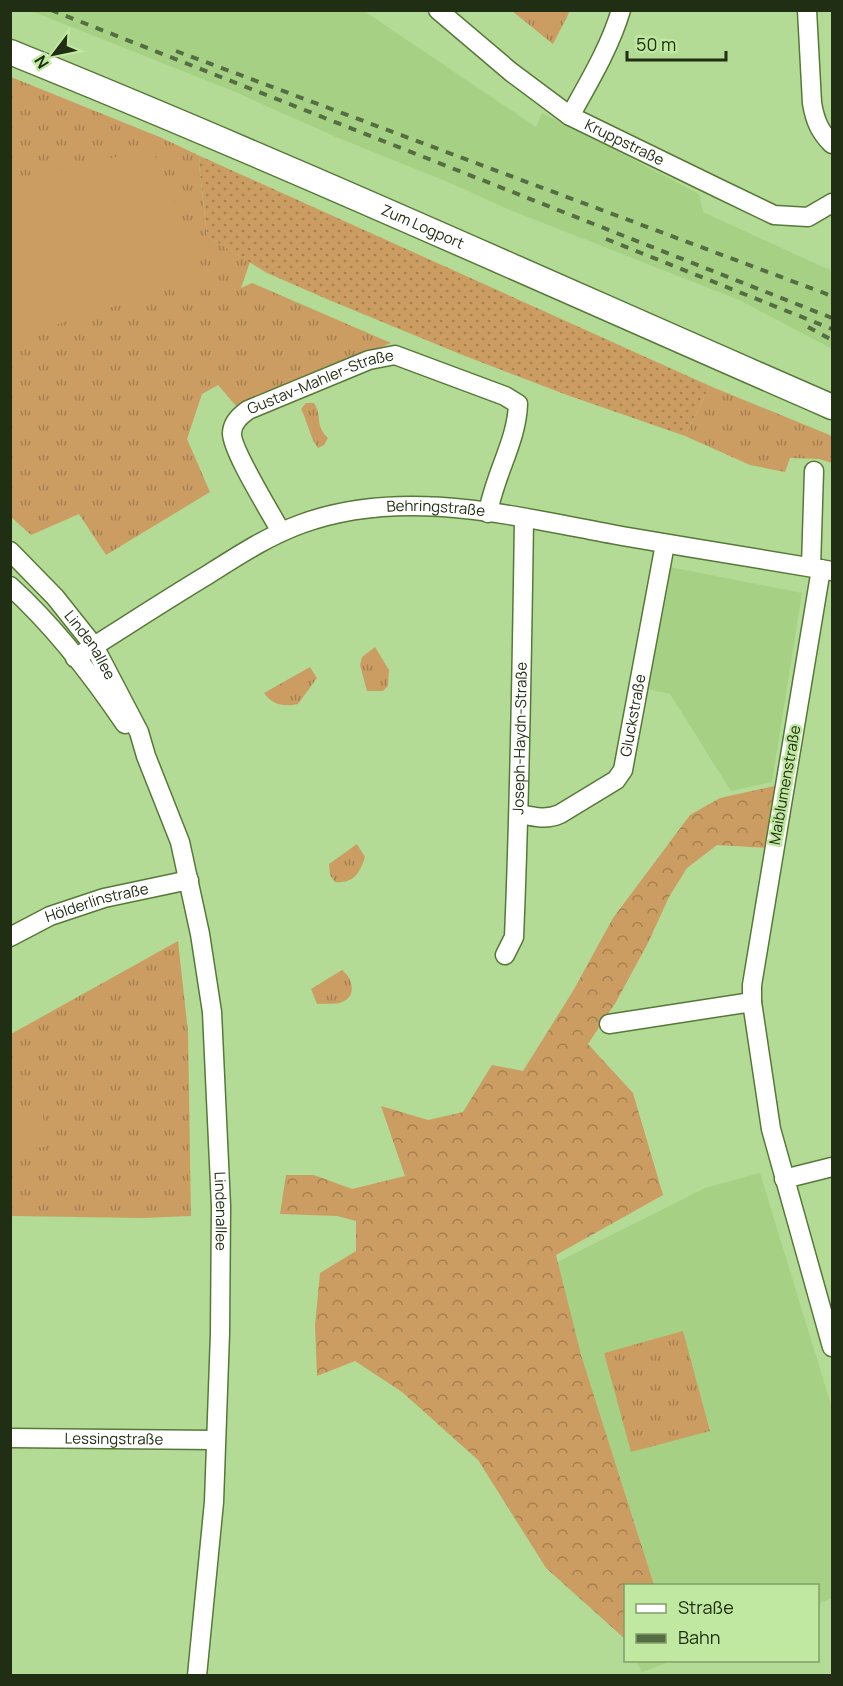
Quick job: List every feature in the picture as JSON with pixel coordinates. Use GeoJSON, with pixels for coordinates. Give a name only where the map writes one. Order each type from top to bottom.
{"type":"FeatureCollection","features":[{"type":"Feature","properties":{"kind":"main road","name":"Zum Logport"},"geometry":{"type":"LineString","coordinates":[[10,52],[349,194],[832,407]]}},
{"type":"Feature","properties":{"kind":"street","name":"Kruppstraße"},"geometry":{"type":"LineString","coordinates":[[438,10],[511,72],[570,116],[774,215],[808,217],[832,203]]}},
{"type":"Feature","properties":{"kind":"street"},"geometry":{"type":"LineString","coordinates":[[570,116],[593,74],[618,22],[621,10]]}},
{"type":"Feature","properties":{"kind":"street"},"geometry":{"type":"LineString","coordinates":[[807,10],[814,118],[820,131],[832,144]]}},
{"type":"Feature","properties":{"kind":"street","name":"Gustav-Mahler-Straße"},"geometry":{"type":"LineString","coordinates":[[280,532],[232,438],[232,430],[238,417],[248,410],[369,360],[395,355],[505,396],[518,404],[518,418],[491,494],[488,513]]}},
{"type":"Feature","properties":{"kind":"street","name":"Maiblumenstraße"},"geometry":{"type":"LineString","coordinates":[[814,471],[822,569],[752,984],[752,1002],[771,1129],[832,1347]]}},
{"type":"Feature","properties":{"kind":"street","name":"Behringstraße"},"geometry":{"type":"LineString","coordinates":[[75,658],[280,532],[347,511],[381,506],[420,506],[488,513],[822,569]]}},
{"type":"Feature","properties":{"kind":"street","name":"Joseph-Haydn-Straße"},"geometry":{"type":"LineString","coordinates":[[505,955],[514,937],[520,814],[519,744],[524,519]]}},
{"type":"Feature","properties":{"kind":"street","name":"Gluckstraße"},"geometry":{"type":"LineString","coordinates":[[520,814],[538,818],[553,818],[616,780],[623,770],[665,544]]}},
{"type":"Feature","properties":{"kind":"street","name":"Lindenallee"},"geometry":{"type":"LineString","coordinates":[[10,552],[55,597],[94,646],[139,732],[146,756],[176,828],[189,879],[212,1012],[221,1206],[220,1333],[214,1502],[197,1676]]}},
{"type":"Feature","properties":{"kind":"street","name":"Lindenallee"},"geometry":{"type":"LineString","coordinates":[[10,586],[54,631],[94,680],[146,756]]}},
{"type":"Feature","properties":{"kind":"street","name":"Hölderlinstraße"},"geometry":{"type":"LineString","coordinates":[[10,937],[50,916],[104,898],[189,879]]}},
{"type":"Feature","properties":{"kind":"street"},"geometry":{"type":"LineString","coordinates":[[609,1024],[752,1002]]}},
{"type":"Feature","properties":{"kind":"street"},"geometry":{"type":"LineString","coordinates":[[784,1179],[832,1167]]}},
{"type":"Feature","properties":{"kind":"street","name":"Lessingstraße"},"geometry":{"type":"LineString","coordinates":[[10,1438],[215,1440]]}},
{"type":"Feature","properties":{"kind":"shaded area"},"geometry":{"type":"Polygon","coordinates":[[[31,11],[364,11],[536,127],[542,113],[575,129],[699,194],[703,212],[832,271],[832,349],[739,300],[510,210],[233,91],[31,11]]]}},
{"type":"Feature","properties":{"kind":"shaded area"},"geometry":{"type":"Polygon","coordinates":[[[670,567],[802,593],[772,782],[731,791],[670,694],[647,689],[670,567]]]}},
{"type":"Feature","properties":{"kind":"shaded area"},"geometry":{"type":"Polygon","coordinates":[[[760,1173],[832,1408],[832,1598],[819,1604],[819,1584],[624,1584],[624,1638],[555,1508],[460,1311],[705,1188],[760,1173]]]}},
{"type":"Feature","properties":{"kind":"shaded area"},"geometry":{"type":"Polygon","coordinates":[[[637,1662],[669,1662],[642,1672],[637,1662]]]}},
{"type":"Feature","properties":{"kind":"green space"},"geometry":{"type":"Polygon","coordinates":[[[512,11],[570,11],[553,44],[512,11]]]}},
{"type":"Feature","properties":{"kind":"green space"},"geometry":{"type":"Polygon","coordinates":[[[11,77],[162,138],[200,156],[207,236],[250,262],[241,288],[252,283],[391,343],[237,407],[218,385],[202,394],[187,439],[210,492],[106,555],[79,514],[31,535],[11,517],[11,77]]]}},
{"type":"Feature","properties":{"kind":"green space"},"geometry":{"type":"Polygon","coordinates":[[[152,149],[206,277],[11,339],[11,181],[152,149]]]}},
{"type":"Feature","properties":{"kind":"green space"},"geometry":{"type":"Polygon","coordinates":[[[200,156],[710,386],[685,436],[567,395],[460,354],[267,273],[207,236],[200,156]]]}},
{"type":"Feature","properties":{"kind":"green space"},"geometry":{"type":"Polygon","coordinates":[[[710,386],[832,436],[832,463],[819,459],[790,458],[785,472],[750,465],[685,436],[710,386]]]}},
{"type":"Feature","properties":{"kind":"green space"},"geometry":{"type":"Polygon","coordinates":[[[306,403],[314,403],[321,429],[328,438],[324,445],[318,448],[301,409],[306,403]]]}},
{"type":"Feature","properties":{"kind":"green space"},"geometry":{"type":"Polygon","coordinates":[[[375,647],[389,670],[388,686],[383,691],[367,691],[360,665],[362,657],[375,647]]]}},
{"type":"Feature","properties":{"kind":"green space"},"geometry":{"type":"Polygon","coordinates":[[[310,667],[317,678],[298,704],[279,704],[264,693],[310,667]]]}},
{"type":"Feature","properties":{"kind":"green space"},"geometry":{"type":"Polygon","coordinates":[[[779,785],[769,848],[717,845],[687,868],[669,897],[648,943],[616,1002],[588,1044],[633,1093],[663,1195],[556,1255],[581,1355],[654,1584],[624,1584],[624,1638],[546,1568],[478,1460],[402,1392],[355,1361],[317,1376],[315,1325],[320,1273],[356,1251],[356,1221],[337,1216],[280,1214],[286,1175],[314,1175],[352,1189],[405,1176],[381,1106],[428,1120],[463,1112],[492,1065],[523,1071],[573,991],[613,918],[690,815],[720,798],[779,785]]]}},
{"type":"Feature","properties":{"kind":"green space"},"geometry":{"type":"Polygon","coordinates":[[[357,844],[365,857],[361,868],[351,879],[335,882],[330,875],[329,864],[357,844]]]}},
{"type":"Feature","properties":{"kind":"green space"},"geometry":{"type":"Polygon","coordinates":[[[178,941],[188,1032],[191,1216],[142,1218],[11,1216],[11,1034],[178,941]]]}},
{"type":"Feature","properties":{"kind":"green space"},"geometry":{"type":"Polygon","coordinates":[[[342,970],[351,982],[350,995],[339,1003],[317,1004],[311,989],[342,970]]]}},
{"type":"Feature","properties":{"kind":"green space"},"geometry":{"type":"Polygon","coordinates":[[[43,1111],[45,1147],[11,1149],[11,1113],[43,1111]]]}},
{"type":"Feature","properties":{"kind":"green space"},"geometry":{"type":"Polygon","coordinates":[[[683,1331],[710,1431],[631,1452],[604,1353],[683,1331]]]}},
{"type":"Feature","properties":{"kind":"railway"},"geometry":{"type":"LineString","coordinates":[[51,10],[832,318]]}},
{"type":"Feature","properties":{"kind":"railway"},"geometry":{"type":"LineString","coordinates":[[176,51],[832,296]]}},
{"type":"Feature","properties":{"kind":"railway"},"geometry":{"type":"LineString","coordinates":[[606,239],[832,329]]}},
{"type":"Feature","properties":{"kind":"railway"},"geometry":{"type":"LineString","coordinates":[[808,327],[832,340]]}}]}
